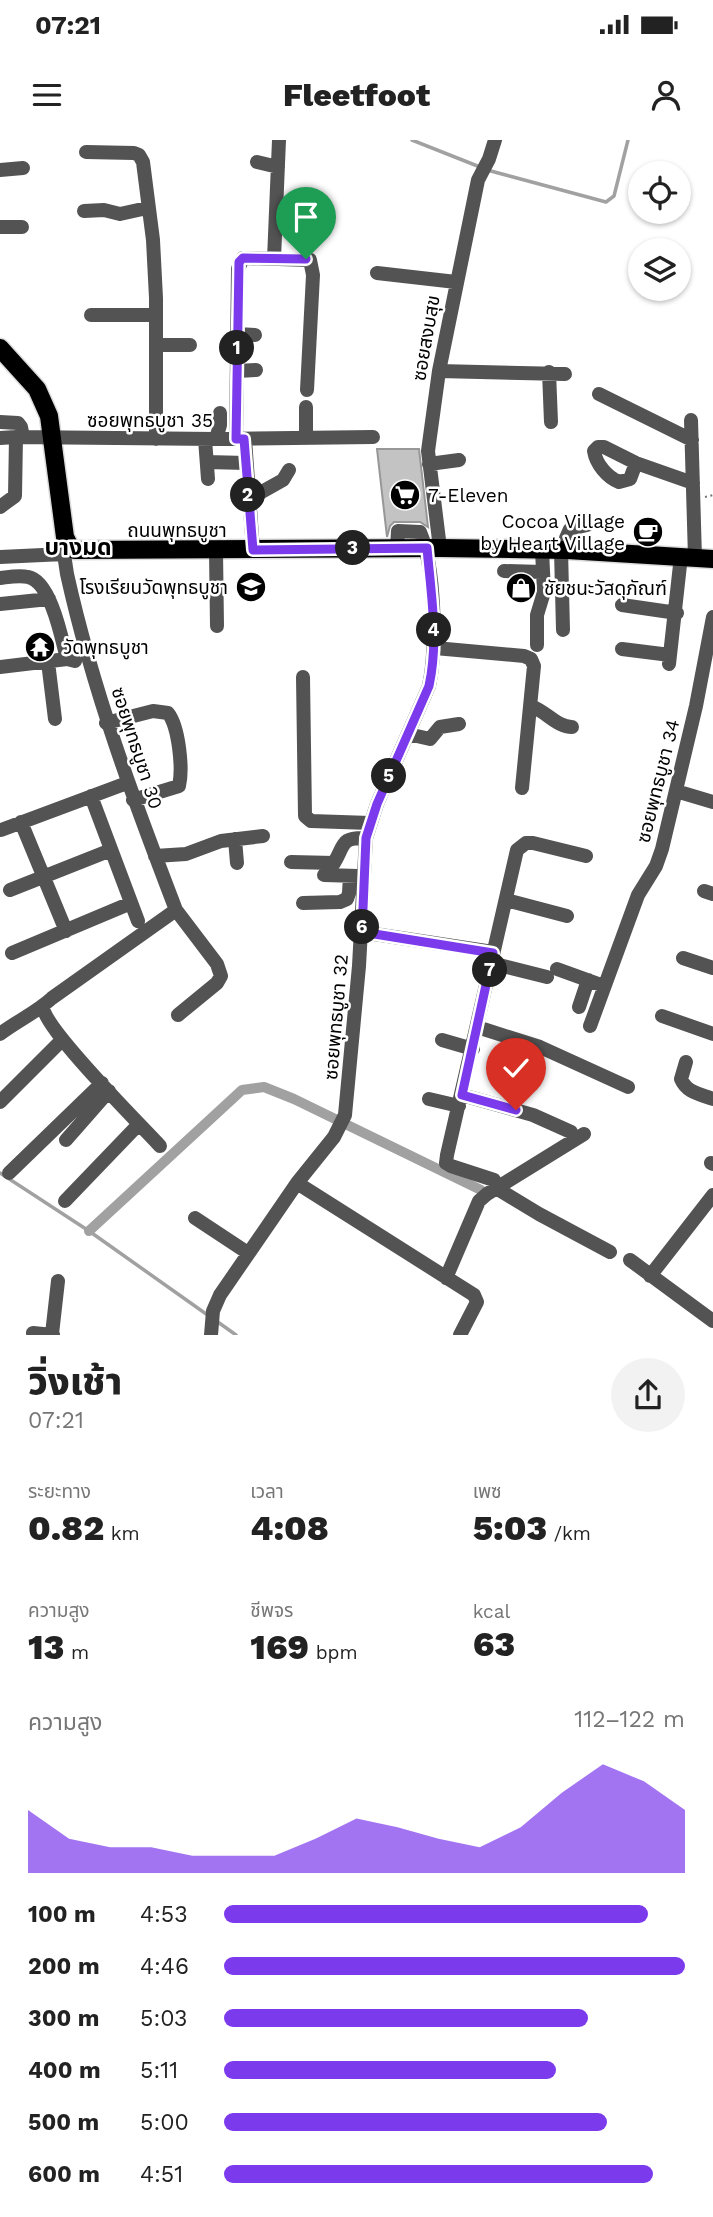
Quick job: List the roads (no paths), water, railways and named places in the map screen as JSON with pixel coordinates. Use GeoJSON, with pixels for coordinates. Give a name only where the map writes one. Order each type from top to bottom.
{"type":"FeatureCollection","features":[{"type":"Feature","properties":{"kind":"main road"},"geometry":{"type":"LineString","coordinates":[[0,348],[37,389],[49,416],[65,548]]}},
{"type":"Feature","properties":{"kind":"main road","name":"ถนนพุทธบูชา"},"geometry":{"type":"LineString","coordinates":[[65,548],[70,547],[82,552],[434,548],[557,550],[696,558]]}},
{"type":"Feature","properties":{"kind":"street"},"geometry":{"type":"LineString","coordinates":[[274,259],[279,140]]}},
{"type":"Feature","properties":{"kind":"street","name":"ซอยสงบสุข"},"geometry":{"type":"LineString","coordinates":[[434,548],[428,451],[439,371],[478,180],[495,140]]}},
{"type":"Feature","properties":{"kind":"street"},"geometry":{"type":"LineString","coordinates":[[86,152],[139,155],[143,162],[153,240],[156,439]]}},
{"type":"Feature","properties":{"kind":"street"},"geometry":{"type":"LineString","coordinates":[[257,162],[278,167]]}},
{"type":"Feature","properties":{"kind":"street"},"geometry":{"type":"LineString","coordinates":[[0,170],[23,169]]}},
{"type":"Feature","properties":{"kind":"street"},"geometry":{"type":"LineString","coordinates":[[84,211],[104,210],[120,214],[147,208]]}},
{"type":"Feature","properties":{"kind":"street"},"geometry":{"type":"LineString","coordinates":[[0,227],[22,227]]}},
{"type":"Feature","properties":{"kind":"street"},"geometry":{"type":"LineString","coordinates":[[253,550],[246,463],[240,439],[237,370],[240,260],[243,258],[306,259],[311,265],[313,275],[307,390]]}},
{"type":"Feature","properties":{"kind":"street"},"geometry":{"type":"LineString","coordinates":[[377,273],[456,282]]}},
{"type":"Feature","properties":{"kind":"street"},"geometry":{"type":"LineString","coordinates":[[91,315],[156,315]]}},
{"type":"Feature","properties":{"kind":"street"},"geometry":{"type":"LineString","coordinates":[[237,334],[255,335]]}},
{"type":"Feature","properties":{"kind":"street"},"geometry":{"type":"LineString","coordinates":[[156,345],[190,345]]}},
{"type":"Feature","properties":{"kind":"street"},"geometry":{"type":"LineString","coordinates":[[237,370],[256,370]]}},
{"type":"Feature","properties":{"kind":"street"},"geometry":{"type":"LineString","coordinates":[[439,371],[565,374]]}},
{"type":"Feature","properties":{"kind":"street"},"geometry":{"type":"LineString","coordinates":[[549,372],[551,422]]}},
{"type":"Feature","properties":{"kind":"street"},"geometry":{"type":"LineString","coordinates":[[599,394],[692,440]]}},
{"type":"Feature","properties":{"kind":"street"},"geometry":{"type":"LineString","coordinates":[[306,407],[306,438]]}},
{"type":"Feature","properties":{"kind":"street"},"geometry":{"type":"LineString","coordinates":[[208,480],[210,439],[220,425],[220,413]]}},
{"type":"Feature","properties":{"kind":"street"},"geometry":{"type":"LineString","coordinates":[[622,649],[670,659],[677,613],[696,558],[691,420]]}},
{"type":"Feature","properties":{"kind":"street"},"geometry":{"type":"LineString","coordinates":[[0,422],[18,423],[21,427],[15,496],[0,507]]}},
{"type":"Feature","properties":{"kind":"street","name":"ซอยพุทธบูชา 35"},"geometry":{"type":"LineString","coordinates":[[0,438],[373,437]]}},
{"type":"Feature","properties":{"kind":"street"},"geometry":{"type":"LineString","coordinates":[[429,464],[459,460]]}},
{"type":"Feature","properties":{"kind":"street"},"geometry":{"type":"LineString","coordinates":[[207,462],[246,463]]}},
{"type":"Feature","properties":{"kind":"street"},"geometry":{"type":"LineString","coordinates":[[636,463],[692,483]]}},
{"type":"Feature","properties":{"kind":"street"},"geometry":{"type":"LineString","coordinates":[[249,499],[283,480],[289,470]]}},
{"type":"Feature","properties":{"kind":"street"},"geometry":{"type":"LineString","coordinates":[[537,645],[537,615],[544,592],[542,572],[570,529],[587,525]]}},
{"type":"Feature","properties":{"kind":"street"},"geometry":{"type":"LineString","coordinates":[[0,557],[65,548]]}},
{"type":"Feature","properties":{"kind":"street","name":"ซอยพุทธบูชา 30"},"geometry":{"type":"LineString","coordinates":[[65,548],[75,610],[106,723],[133,800],[176,910],[217,964],[221,976],[217,983],[178,1015]]}},
{"type":"Feature","properties":{"kind":"street","name":"ซอยพุทธบูชา 32"},"geometry":{"type":"LineString","coordinates":[[211,1332],[213,1311],[220,1295],[342,1121],[349,1091],[362,932],[356,876],[370,823],[429,686],[435,648],[434,548]]}},
{"type":"Feature","properties":{"kind":"street"},"geometry":{"type":"LineString","coordinates":[[557,550],[563,630]]}},
{"type":"Feature","properties":{"kind":"street"},"geometry":{"type":"LineString","coordinates":[[216,551],[217,626]]}},
{"type":"Feature","properties":{"kind":"street"},"geometry":{"type":"LineString","coordinates":[[504,570],[542,572]]}},
{"type":"Feature","properties":{"kind":"street"},"geometry":{"type":"LineString","coordinates":[[0,578],[29,577],[37,581],[49,599],[67,659]]}},
{"type":"Feature","properties":{"kind":"street"},"geometry":{"type":"LineString","coordinates":[[0,604],[49,599]]}},
{"type":"Feature","properties":{"kind":"street"},"geometry":{"type":"LineString","coordinates":[[622,605],[677,613]]}},
{"type":"Feature","properties":{"kind":"street","name":"ซอยพุทธบูชา 34"},"geometry":{"type":"LineString","coordinates":[[590,1026],[638,895],[656,866],[696,706],[713,617]]}},
{"type":"Feature","properties":{"kind":"street"},"geometry":{"type":"LineString","coordinates":[[435,648],[524,656],[531,659],[534,666],[522,788]]}},
{"type":"Feature","properties":{"kind":"street"},"geometry":{"type":"LineString","coordinates":[[0,667],[67,659],[90,664]]}},
{"type":"Feature","properties":{"kind":"street"},"geometry":{"type":"LineString","coordinates":[[48,662],[55,719]]}},
{"type":"Feature","properties":{"kind":"street"},"geometry":{"type":"LineString","coordinates":[[303,677],[304,816],[311,821],[370,823]]}},
{"type":"Feature","properties":{"kind":"street"},"geometry":{"type":"LineString","coordinates":[[531,706],[543,710],[564,727],[572,727]]}},
{"type":"Feature","properties":{"kind":"street"},"geometry":{"type":"LineString","coordinates":[[106,723],[153,711],[168,713],[174,720],[179,753],[178,786],[133,800]]}},
{"type":"Feature","properties":{"kind":"street"},"geometry":{"type":"LineString","coordinates":[[408,734],[430,738],[440,727],[459,724]]}},
{"type":"Feature","properties":{"kind":"street"},"geometry":{"type":"LineString","coordinates":[[1,830],[127,783]]}},
{"type":"Feature","properties":{"kind":"street"},"geometry":{"type":"LineString","coordinates":[[676,791],[713,802]]}},
{"type":"Feature","properties":{"kind":"street"},"geometry":{"type":"LineString","coordinates":[[91,796],[138,921]]}},
{"type":"Feature","properties":{"kind":"street"},"geometry":{"type":"LineString","coordinates":[[21,822],[66,931]]}},
{"type":"Feature","properties":{"kind":"street"},"geometry":{"type":"LineString","coordinates":[[155,856],[186,854],[221,841],[263,835]]}},
{"type":"Feature","properties":{"kind":"street"},"geometry":{"type":"LineString","coordinates":[[291,862],[334,863],[346,840],[352,837],[366,838]]}},
{"type":"Feature","properties":{"kind":"street"},"geometry":{"type":"LineString","coordinates":[[235,839],[237,863]]}},
{"type":"Feature","properties":{"kind":"street"},"geometry":{"type":"LineString","coordinates":[[586,856],[533,843],[521,845],[517,850],[446,1163],[495,1184],[539,1214],[610,1252]]}},
{"type":"Feature","properties":{"kind":"street"},"geometry":{"type":"LineString","coordinates":[[10,890],[111,850]]}},
{"type":"Feature","properties":{"kind":"street"},"geometry":{"type":"LineString","coordinates":[[303,903],[340,902],[347,899],[356,876],[324,876]]}},
{"type":"Feature","properties":{"kind":"street"},"geometry":{"type":"LineString","coordinates":[[506,900],[567,916]]}},
{"type":"Feature","properties":{"kind":"street"},"geometry":{"type":"LineString","coordinates":[[12,953],[131,903]]}},
{"type":"Feature","properties":{"kind":"street"},"geometry":{"type":"LineString","coordinates":[[0,1034],[43,1007],[176,910]]}},
{"type":"Feature","properties":{"kind":"street"},"geometry":{"type":"LineString","coordinates":[[362,932],[588,979],[604,986]]}},
{"type":"Feature","properties":{"kind":"street"},"geometry":{"type":"LineString","coordinates":[[683,958],[713,968]]}},
{"type":"Feature","properties":{"kind":"street"},"geometry":{"type":"LineString","coordinates":[[579,1007],[588,979]]}},
{"type":"Feature","properties":{"kind":"street"},"geometry":{"type":"LineString","coordinates":[[43,1007],[46,1020],[62,1040],[160,1146]]}},
{"type":"Feature","properties":{"kind":"street"},"geometry":{"type":"LineString","coordinates":[[662,1016],[713,1034]]}},
{"type":"Feature","properties":{"kind":"street"},"geometry":{"type":"LineString","coordinates":[[477,1027],[540,1047],[628,1087]]}},
{"type":"Feature","properties":{"kind":"street"},"geometry":{"type":"LineString","coordinates":[[0,1102],[62,1040]]}},
{"type":"Feature","properties":{"kind":"street"},"geometry":{"type":"LineString","coordinates":[[442,1040],[473,1049]]}},
{"type":"Feature","properties":{"kind":"street"},"geometry":{"type":"LineString","coordinates":[[686,1062],[681,1079],[684,1084],[689,1090],[713,1099]]}},
{"type":"Feature","properties":{"kind":"street"},"geometry":{"type":"LineString","coordinates":[[66,1140],[105,1087]]}},
{"type":"Feature","properties":{"kind":"street"},"geometry":{"type":"LineString","coordinates":[[9,1173],[105,1087]]}},
{"type":"Feature","properties":{"kind":"street"},"geometry":{"type":"LineString","coordinates":[[429,1099],[460,1100],[524,1112],[578,1133],[495,1184],[479,1201],[446,1278]]}},
{"type":"Feature","properties":{"kind":"street"},"geometry":{"type":"LineString","coordinates":[[65,1201],[139,1124]]}},
{"type":"Feature","properties":{"kind":"street"},"geometry":{"type":"LineString","coordinates":[[297,1183],[474,1295],[477,1302],[460,1335]]}},
{"type":"Feature","properties":{"kind":"street"},"geometry":{"type":"LineString","coordinates":[[650,1276],[713,1195]]}},
{"type":"Feature","properties":{"kind":"street"},"geometry":{"type":"LineString","coordinates":[[195,1218],[248,1253]]}},
{"type":"Feature","properties":{"kind":"street"},"geometry":{"type":"LineString","coordinates":[[630,1260],[713,1321]]}},
{"type":"Feature","properties":{"kind":"street"},"geometry":{"type":"LineString","coordinates":[[33,1333],[52,1334],[58,1280]]}},
{"type":"Feature","properties":{"kind":"waterway"},"geometry":{"type":"LineString","coordinates":[[412,140],[480,167]]}},
{"type":"Feature","properties":{"kind":"waterway"},"geometry":{"type":"LineString","coordinates":[[487,170],[606,202],[614,196],[628,140]]}},
{"type":"Feature","properties":{"kind":"waterway"},"geometry":{"type":"LineString","coordinates":[[89,1231],[242,1090],[264,1087],[481,1190]]}},
{"type":"Feature","properties":{"kind":"waterway"},"geometry":{"type":"LineString","coordinates":[[0,1173],[89,1231],[209,1316]]}},
{"type":"Feature","properties":{"kind":"waterway"},"geometry":{"type":"LineString","coordinates":[[215,1320],[236,1335]]}},
{"type":"Feature","properties":{"kind":"place","name":"7-Eleven"},"geometry":{"type":"Point","coordinates":[405,495]}},
{"type":"Feature","properties":{"kind":"place","name":"Cocoa Village by Heart Village"},"geometry":{"type":"Point","coordinates":[648,532]}},
{"type":"Feature","properties":{"kind":"place","name":"โรงเรียนวัดพุทธบูชา"},"geometry":{"type":"Point","coordinates":[251,587]}},
{"type":"Feature","properties":{"kind":"place","name":"ชัยชนะวัสดุภัณฑ์"},"geometry":{"type":"Point","coordinates":[521,588]}},
{"type":"Feature","properties":{"kind":"place","name":"วัดพุทธบูชา"},"geometry":{"type":"Point","coordinates":[40,647]}},
{"type":"Feature","properties":{"kind":"district","name":"บางมด"},"geometry":{"type":"Point","coordinates":[78,547]}}]}
